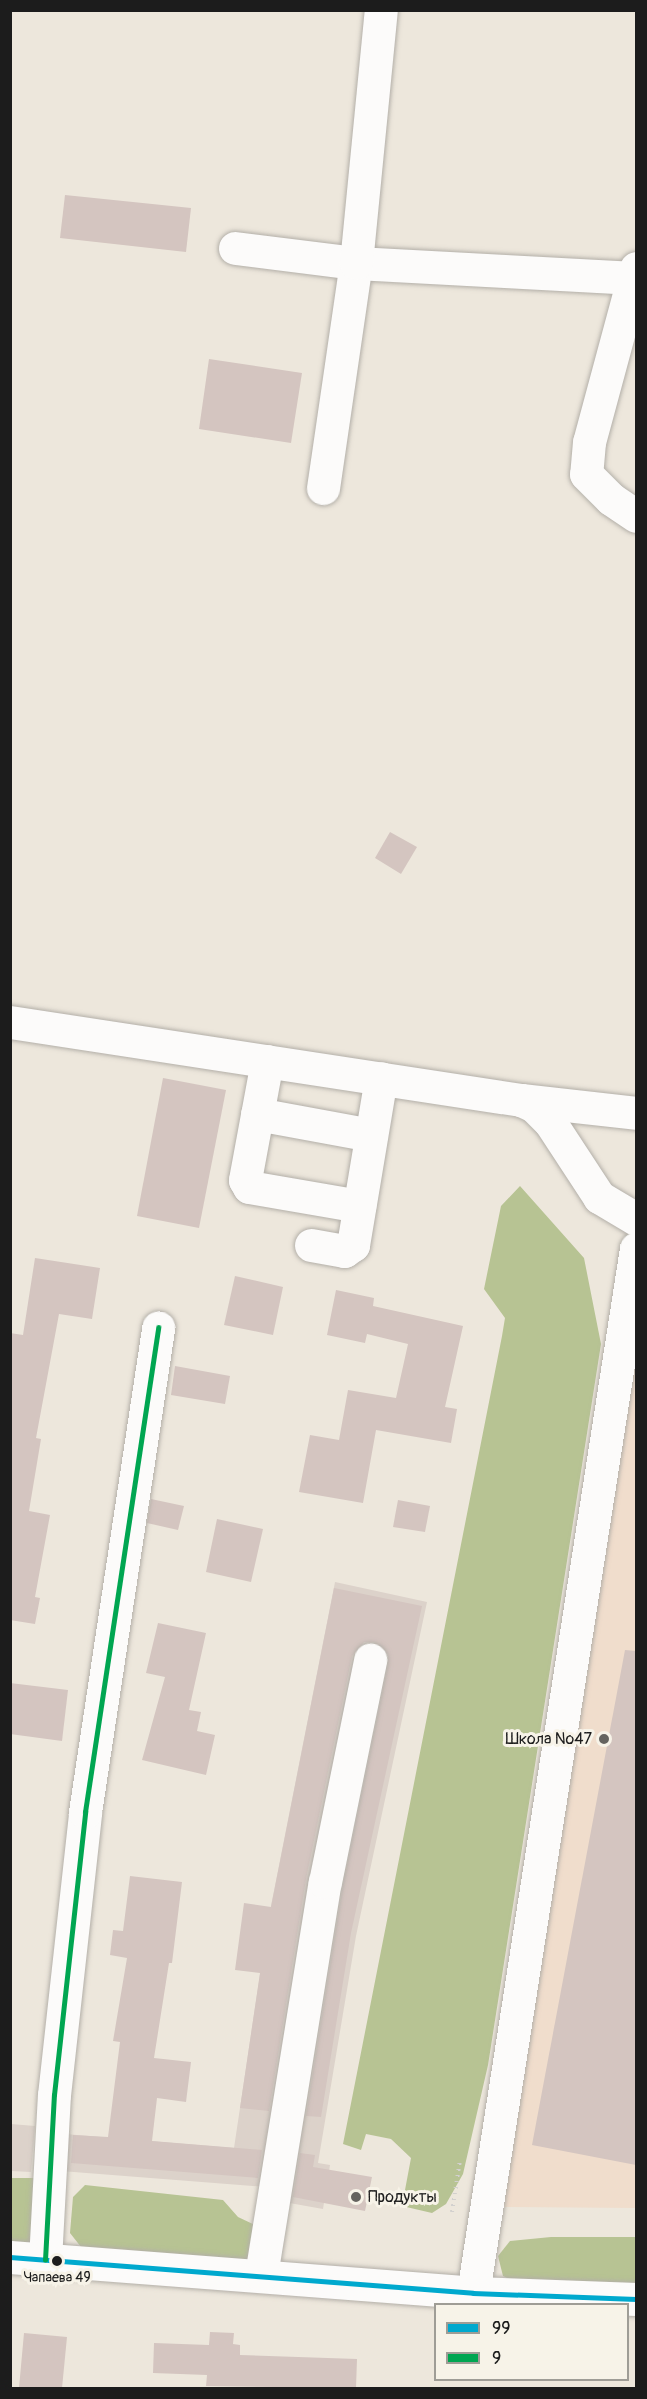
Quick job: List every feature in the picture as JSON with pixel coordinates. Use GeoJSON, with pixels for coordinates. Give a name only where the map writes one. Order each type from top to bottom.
{"type":"FeatureCollection","features":[{"type":"Feature","properties":{"kind":"street"},"geometry":{"type":"LineString","coordinates":[[323,488],[356,263],[381,10]]}},
{"type":"Feature","properties":{"kind":"street"},"geometry":{"type":"LineString","coordinates":[[236,248],[356,263],[636,273],[589,442],[586,474],[611,499],[636,516]]}},
{"type":"Feature","properties":{"kind":"street"},"geometry":{"type":"LineString","coordinates":[[10,1022],[521,1100],[636,1113]]}},
{"type":"Feature","properties":{"kind":"street"},"geometry":{"type":"LineString","coordinates":[[267,1061],[245,1180],[249,1187],[359,1206]]}},
{"type":"Feature","properties":{"kind":"street"},"geometry":{"type":"LineString","coordinates":[[311,1245],[344,1251],[353,1245],[381,1078]]}},
{"type":"Feature","properties":{"kind":"street"},"geometry":{"type":"LineString","coordinates":[[521,1100],[534,1106],[550,1122],[599,1197],[636,1220]]}},
{"type":"Feature","properties":{"kind":"street"},"geometry":{"type":"LineString","coordinates":[[257,1114],[371,1135]]}},
{"type":"Feature","properties":{"kind":"street"},"geometry":{"type":"LineString","coordinates":[[473,2293],[636,1249]]}},
{"type":"Feature","properties":{"kind":"street"},"geometry":{"type":"LineString","coordinates":[[45,2260],[54,2095],[85,1812],[158,1327]]}},
{"type":"Feature","properties":{"kind":"street"},"geometry":{"type":"LineString","coordinates":[[261,2275],[325,1882],[370,1660]]}},
{"type":"Feature","properties":{"kind":"street"},"geometry":{"type":"LineString","coordinates":[[10,2258],[261,2275],[473,2293],[636,2299]]}},
{"type":"Feature","properties":{"kind":"path"},"geometry":{"type":"LineString","coordinates":[[452,2214],[463,2147]]}},
{"type":"Feature","properties":{"kind":"shaded area","name":"Школа №47"},"geometry":{"type":"Polygon","coordinates":[[[636,1317],[636,2208],[497,2207],[636,1317]]]}},
{"type":"Feature","properties":{"kind":"shaded area"},"geometry":{"type":"Polygon","coordinates":[[[335,1582],[427,1602],[356,1936],[318,2163],[330,2165],[323,2209],[267,2199],[267,2187],[61,2171],[65,2134],[234,2148],[268,1921],[335,1582]]]}},
{"type":"Feature","properties":{"kind":"shaded area"},"geometry":{"type":"Polygon","coordinates":[[[11,2124],[35,2126],[31,2172],[11,2171],[11,2124]]]}},
{"type":"Feature","properties":{"kind":"green space"},"geometry":{"type":"Polygon","coordinates":[[[520,1186],[584,1258],[601,1344],[488,2065],[463,2174],[446,2204],[432,2213],[402,2206],[411,2158],[391,2139],[366,2134],[361,2150],[343,2144],[505,1318],[484,1289],[501,1206],[520,1186]]]}},
{"type":"Feature","properties":{"kind":"green space"},"geometry":{"type":"Polygon","coordinates":[[[11,2178],[48,2178],[47,2248],[11,2244],[11,2178]]]}},
{"type":"Feature","properties":{"kind":"green space"},"geometry":{"type":"Polygon","coordinates":[[[85,2185],[223,2200],[238,2217],[261,2228],[258,2249],[237,2267],[85,2252],[70,2233],[73,2197],[85,2185]]]}},
{"type":"Feature","properties":{"kind":"green space"},"geometry":{"type":"Polygon","coordinates":[[[551,2237],[636,2237],[636,2283],[514,2281],[503,2276],[498,2256],[510,2241],[551,2237]]]}},
{"type":"Feature","properties":{"kind":"building"},"geometry":{"type":"Polygon","coordinates":[[[65,195],[191,208],[186,252],[60,238],[65,195]]]}},
{"type":"Feature","properties":{"kind":"building"},"geometry":{"type":"Polygon","coordinates":[[[209,359],[302,373],[291,443],[199,429],[209,359]]]}},
{"type":"Feature","properties":{"kind":"building"},"geometry":{"type":"Polygon","coordinates":[[[390,832],[417,847],[401,874],[375,858],[390,832]]]}},
{"type":"Feature","properties":{"kind":"building"},"geometry":{"type":"Polygon","coordinates":[[[163,1078],[226,1090],[199,1228],[137,1216],[163,1078]]]}},
{"type":"Feature","properties":{"kind":"building"},"geometry":{"type":"Polygon","coordinates":[[[35,1258],[100,1268],[92,1319],[59,1314],[36,1438],[41,1439],[29,1511],[50,1515],[35,1597],[40,1598],[35,1624],[10,1620],[10,1333],[23,1335],[35,1258]]]}},
{"type":"Feature","properties":{"kind":"building"},"geometry":{"type":"Polygon","coordinates":[[[235,1276],[283,1287],[273,1335],[224,1325],[235,1276]]]}},
{"type":"Feature","properties":{"kind":"building"},"geometry":{"type":"Polygon","coordinates":[[[336,1290],[374,1298],[373,1306],[463,1326],[445,1407],[457,1409],[451,1443],[376,1430],[363,1503],[299,1492],[310,1435],[339,1440],[348,1390],[396,1398],[408,1344],[367,1334],[365,1343],[327,1335],[336,1290]]]}},
{"type":"Feature","properties":{"kind":"building"},"geometry":{"type":"Polygon","coordinates":[[[175,1366],[230,1376],[225,1404],[171,1395],[175,1366]]]}},
{"type":"Feature","properties":{"kind":"building"},"geometry":{"type":"Polygon","coordinates":[[[151,1499],[184,1506],[178,1530],[147,1523],[151,1499]]]}},
{"type":"Feature","properties":{"kind":"building"},"geometry":{"type":"Polygon","coordinates":[[[398,1500],[430,1506],[425,1532],[393,1527],[398,1500]]]}},
{"type":"Feature","properties":{"kind":"building"},"geometry":{"type":"Polygon","coordinates":[[[217,1519],[263,1529],[251,1582],[206,1572],[217,1519]]]}},
{"type":"Feature","properties":{"kind":"building"},"geometry":{"type":"Polygon","coordinates":[[[334,1588],[422,1606],[351,1933],[321,2117],[306,2116],[343,1885],[388,1664],[388,1654],[374,1642],[364,1642],[352,1656],[306,1879],[269,2111],[240,2108],[260,1973],[235,1970],[244,1903],[271,1907],[334,1588]]]}},
{"type":"Feature","properties":{"kind":"building"},"geometry":{"type":"Polygon","coordinates":[[[158,1623],[206,1633],[189,1710],[201,1712],[197,1731],[215,1735],[206,1775],[142,1760],[165,1677],[146,1673],[158,1623]]]}},
{"type":"Feature","properties":{"kind":"building","name":"Школа №47"},"geometry":{"type":"Polygon","coordinates":[[[625,1650],[636,1651],[636,2165],[532,2145],[625,1650]]]}},
{"type":"Feature","properties":{"kind":"building"},"geometry":{"type":"Polygon","coordinates":[[[10,1683],[68,1690],[62,1741],[10,1734],[10,1683]]]}},
{"type":"Feature","properties":{"kind":"building"},"geometry":{"type":"Polygon","coordinates":[[[130,1876],[182,1882],[172,1963],[169,1963],[154,2058],[191,2062],[186,2102],[157,2098],[152,2141],[262,2150],[258,2178],[71,2163],[73,2135],[108,2137],[120,2042],[113,2041],[127,1958],[110,1955],[113,1930],[123,1931],[130,1876]]]}},
{"type":"Feature","properties":{"kind":"building"},"geometry":{"type":"Polygon","coordinates":[[[300,2153],[315,2155],[313,2167],[372,2177],[365,2211],[293,2197],[300,2153]]]}},
{"type":"Feature","properties":{"kind":"building"},"geometry":{"type":"Polygon","coordinates":[[[210,2332],[234,2333],[233,2344],[240,2345],[240,2355],[357,2359],[356,2388],[206,2386],[207,2375],[153,2373],[154,2343],[209,2345],[210,2332]]]}},
{"type":"Feature","properties":{"kind":"building"},"geometry":{"type":"Polygon","coordinates":[[[24,2333],[67,2337],[62,2388],[19,2388],[24,2333]]]}},
{"type":"Feature","properties":{"kind":"transit line","name":"9"},"geometry":{"type":"LineString","coordinates":[[45,2260],[54,2095],[85,1812],[158,1327]]}},
{"type":"Feature","properties":{"kind":"transit line","name":"99"},"geometry":{"type":"LineString","coordinates":[[10,2257],[473,2293],[636,2299]]}},
{"type":"Feature","properties":{"kind":"place","name":"Школа №47"},"geometry":{"type":"Point","coordinates":[604,1739]}},
{"type":"Feature","properties":{"kind":"place","name":"Продукты"},"geometry":{"type":"Point","coordinates":[356,2197]}},
{"type":"Feature","properties":{"kind":"place","name":"Чапаева 49"},"geometry":{"type":"Point","coordinates":[57,2261]}}]}
